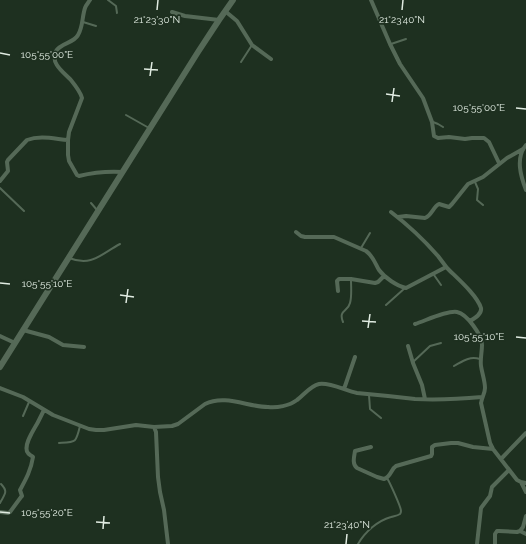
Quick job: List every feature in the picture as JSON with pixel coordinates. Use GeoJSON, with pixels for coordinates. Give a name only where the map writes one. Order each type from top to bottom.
{"type":"FeatureCollection","features":[{"type":"Feature","properties":{"kind":"street"},"geometry":{"type":"LineString","coordinates":[[90,0],[85,9],[83,22],[78,36],[59,48],[55,57],[60,70],[71,80],[82,98],[69,132],[69,161],[79,176],[104,171],[123,172]]}},
{"type":"Feature","properties":{"kind":"street"},"geometry":{"type":"LineString","coordinates":[[0,367],[150,128],[233,0]]}},
{"type":"Feature","properties":{"kind":"street"},"geometry":{"type":"LineString","coordinates":[[371,0],[400,64],[423,98],[432,122],[434,136],[436,138],[449,137],[460,139],[484,138],[489,142],[499,164]]}},
{"type":"Feature","properties":{"kind":"street"},"geometry":{"type":"LineString","coordinates":[[225,11],[237,21],[252,45],[271,59]]}},
{"type":"Feature","properties":{"kind":"street"},"geometry":{"type":"LineString","coordinates":[[172,12],[185,16],[219,20]]}},
{"type":"Feature","properties":{"kind":"street"},"geometry":{"type":"LineString","coordinates":[[0,182],[8,171],[8,160],[27,140],[44,137],[68,140]]}},
{"type":"Feature","properties":{"kind":"street"},"geometry":{"type":"LineString","coordinates":[[398,217],[406,216],[425,218],[428,217],[439,204],[449,207],[468,184],[483,177],[524,147]]}},
{"type":"Feature","properties":{"kind":"street"},"geometry":{"type":"LineString","coordinates":[[524,147],[520,160],[520,176],[526,190]]}},
{"type":"Feature","properties":{"kind":"street"},"geometry":{"type":"LineString","coordinates":[[391,212],[417,234],[474,296],[481,307],[481,311],[480,314],[470,321]]}},
{"type":"Feature","properties":{"kind":"street"},"geometry":{"type":"LineString","coordinates":[[296,232],[305,237],[334,237],[361,248],[370,254],[384,276],[401,287],[406,288],[446,267]]}},
{"type":"Feature","properties":{"kind":"street"},"geometry":{"type":"LineString","coordinates":[[338,292],[337,281],[339,279],[351,279],[375,283],[384,276]]}},
{"type":"Feature","properties":{"kind":"street"},"geometry":{"type":"LineString","coordinates":[[416,324],[449,312],[457,312],[470,321],[481,338],[482,344],[480,359],[485,391],[481,403],[490,443],[517,480],[526,483]]}},
{"type":"Feature","properties":{"kind":"street"},"geometry":{"type":"LineString","coordinates":[[23,330],[49,337],[63,345],[84,347]]}},
{"type":"Feature","properties":{"kind":"street"},"geometry":{"type":"LineString","coordinates":[[0,336],[15,343]]}},
{"type":"Feature","properties":{"kind":"street"},"geometry":{"type":"LineString","coordinates":[[408,346],[425,399]]}},
{"type":"Feature","properties":{"kind":"street"},"geometry":{"type":"LineString","coordinates":[[344,389],[355,357]]}},
{"type":"Feature","properties":{"kind":"street"},"geometry":{"type":"LineString","coordinates":[[0,388],[23,397],[52,415],[96,430],[136,425],[154,427],[172,426],[178,424],[210,402],[216,401],[231,401],[268,408],[276,407],[296,401],[312,386],[320,384],[328,384],[358,393],[414,399],[482,397]]}},
{"type":"Feature","properties":{"kind":"street"},"geometry":{"type":"LineString","coordinates":[[0,512],[10,512],[22,496],[20,490],[29,475],[33,457],[26,451],[29,437],[44,410]]}},
{"type":"Feature","properties":{"kind":"street"},"geometry":{"type":"LineString","coordinates":[[154,427],[156,432],[158,476],[168,544]]}},
{"type":"Feature","properties":{"kind":"street"},"geometry":{"type":"LineString","coordinates":[[501,459],[526,433]]}},
{"type":"Feature","properties":{"kind":"street"},"geometry":{"type":"LineString","coordinates":[[371,447],[355,451],[354,466],[383,479],[388,477],[393,468],[396,466],[432,456],[432,447],[434,445],[458,443],[473,447],[493,449]]}},
{"type":"Feature","properties":{"kind":"street"},"geometry":{"type":"LineString","coordinates":[[477,544],[482,505],[490,496],[492,487],[509,470]]}},
{"type":"Feature","properties":{"kind":"street"},"geometry":{"type":"LineString","coordinates":[[521,482],[526,492]]}},
{"type":"Feature","properties":{"kind":"street"},"geometry":{"type":"LineString","coordinates":[[520,531],[523,527],[526,516]]}},
{"type":"Feature","properties":{"kind":"street"},"geometry":{"type":"LineString","coordinates":[[495,544],[495,534],[499,531],[520,531],[526,534]]}},
{"type":"Feature","properties":{"kind":"lane"},"geometry":{"type":"LineString","coordinates":[[108,0],[116,6],[117,12]]}},
{"type":"Feature","properties":{"kind":"lane"},"geometry":{"type":"LineString","coordinates":[[83,22],[96,26]]}},
{"type":"Feature","properties":{"kind":"lane"},"geometry":{"type":"LineString","coordinates":[[390,44],[406,39]]}},
{"type":"Feature","properties":{"kind":"lane"},"geometry":{"type":"LineString","coordinates":[[241,62],[252,45]]}},
{"type":"Feature","properties":{"kind":"lane"},"geometry":{"type":"LineString","coordinates":[[126,115],[150,128]]}},
{"type":"Feature","properties":{"kind":"lane"},"geometry":{"type":"LineString","coordinates":[[432,122],[443,127]]}},
{"type":"Feature","properties":{"kind":"lane"},"geometry":{"type":"LineString","coordinates":[[475,182],[478,189],[477,200],[484,205]]}},
{"type":"Feature","properties":{"kind":"lane"},"geometry":{"type":"LineString","coordinates":[[0,188],[24,211]]}},
{"type":"Feature","properties":{"kind":"lane"},"geometry":{"type":"LineString","coordinates":[[91,203],[98,211]]}},
{"type":"Feature","properties":{"kind":"lane"},"geometry":{"type":"LineString","coordinates":[[361,248],[370,233]]}},
{"type":"Feature","properties":{"kind":"lane"},"geometry":{"type":"LineString","coordinates":[[68,258],[75,261],[88,262],[120,244]]}},
{"type":"Feature","properties":{"kind":"lane"},"geometry":{"type":"LineString","coordinates":[[433,274],[441,285]]}},
{"type":"Feature","properties":{"kind":"lane"},"geometry":{"type":"LineString","coordinates":[[343,322],[342,314],[349,306],[350,302],[351,279]]}},
{"type":"Feature","properties":{"kind":"lane"},"geometry":{"type":"LineString","coordinates":[[386,305],[406,288]]}},
{"type":"Feature","properties":{"kind":"lane"},"geometry":{"type":"LineString","coordinates":[[413,363],[430,346],[441,342]]}},
{"type":"Feature","properties":{"kind":"lane"},"geometry":{"type":"LineString","coordinates":[[454,366],[466,359],[480,359]]}},
{"type":"Feature","properties":{"kind":"lane"},"geometry":{"type":"LineString","coordinates":[[369,394],[370,409],[381,418]]}},
{"type":"Feature","properties":{"kind":"lane"},"geometry":{"type":"LineString","coordinates":[[23,416],[30,401]]}},
{"type":"Feature","properties":{"kind":"lane"},"geometry":{"type":"LineString","coordinates":[[59,443],[76,440],[80,425]]}},
{"type":"Feature","properties":{"kind":"lane"},"geometry":{"type":"LineString","coordinates":[[358,544],[372,527],[390,517],[400,514],[401,512],[390,484],[386,478]]}},
{"type":"Feature","properties":{"kind":"lane"},"geometry":{"type":"LineString","coordinates":[[0,503],[6,493],[6,490],[1,484]]}}]}
